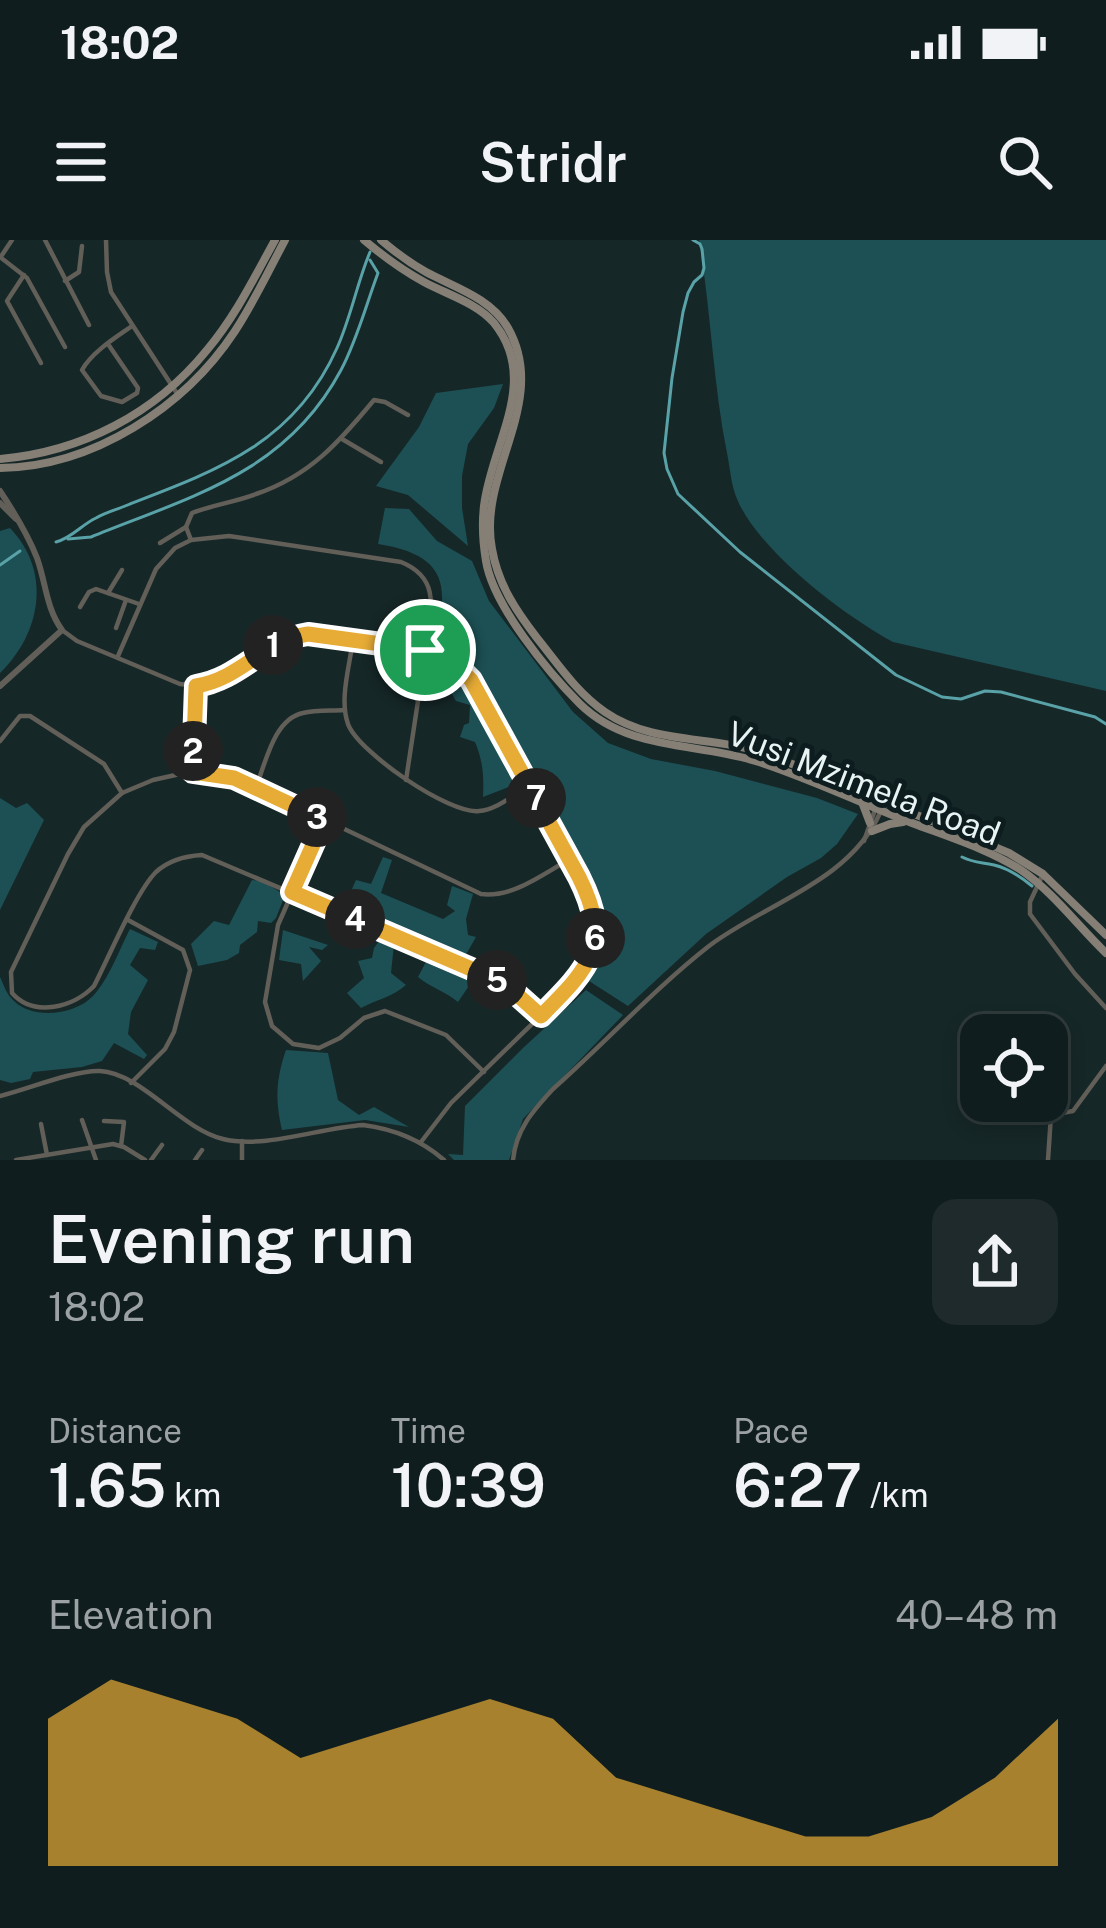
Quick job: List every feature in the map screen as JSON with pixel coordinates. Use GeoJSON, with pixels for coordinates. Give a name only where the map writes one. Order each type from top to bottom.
{"type":"FeatureCollection","features":[{"type":"Feature","properties":{"kind":"main road"},"geometry":{"type":"LineString","coordinates":[[0,459],[52,451],[130,418],[193,367],[221,332],[275,240]]}},
{"type":"Feature","properties":{"kind":"main road"},"geometry":{"type":"LineString","coordinates":[[2,471],[88,450],[125,432],[178,395],[237,329],[285,240]]}},
{"type":"Feature","properties":{"kind":"main road","name":"Vusi Mzimela Road"},"geometry":{"type":"LineString","coordinates":[[381,240],[388,254],[424,281],[493,321],[507,345],[515,384],[484,506],[486,563],[503,607],[592,715],[641,739],[742,757],[880,805],[996,856],[1038,885],[1106,953]]}},
{"type":"Feature","properties":{"kind":"main road","name":"Vusi Mzimela Road"},"geometry":{"type":"LineString","coordinates":[[365,241],[482,301],[510,331],[522,367],[523,391],[491,509],[492,550],[513,605],[573,683],[607,714],[632,726],[760,752],[880,805],[1009,853],[1043,874],[1106,935]]}},
{"type":"Feature","properties":{"kind":"main road"},"geometry":{"type":"LineString","coordinates":[[862,802],[871,827],[910,822]]}},
{"type":"Feature","properties":{"kind":"street"},"geometry":{"type":"LineString","coordinates":[[11,240],[0,258],[24,275],[65,347]]}},
{"type":"Feature","properties":{"kind":"street"},"geometry":{"type":"LineString","coordinates":[[45,240],[89,326]]}},
{"type":"Feature","properties":{"kind":"street"},"geometry":{"type":"LineString","coordinates":[[106,240],[111,292],[178,395]]}},
{"type":"Feature","properties":{"kind":"street"},"geometry":{"type":"LineString","coordinates":[[65,281],[79,272],[82,246]]}},
{"type":"Feature","properties":{"kind":"street"},"geometry":{"type":"LineString","coordinates":[[24,275],[7,301],[41,363]]}},
{"type":"Feature","properties":{"kind":"street"},"geometry":{"type":"LineString","coordinates":[[108,344],[137,388],[137,393],[122,401],[101,396],[83,373],[84,364],[108,344],[132,326]]}},
{"type":"Feature","properties":{"kind":"street"},"geometry":{"type":"LineString","coordinates":[[160,543],[186,527],[193,512],[273,487],[301,472],[342,439],[374,400],[407,416]]}},
{"type":"Feature","properties":{"kind":"street"},"geometry":{"type":"LineString","coordinates":[[342,439],[380,462]]}},
{"type":"Feature","properties":{"kind":"street"},"geometry":{"type":"LineString","coordinates":[[0,491],[37,557],[49,608],[62,630],[168,680],[196,686],[223,680],[276,643],[321,634],[425,650],[453,662],[471,680],[593,908],[594,947],[581,974],[451,1103],[421,1142]]}},
{"type":"Feature","properties":{"kind":"street"},"geometry":{"type":"LineString","coordinates":[[0,503],[16,519]]}},
{"type":"Feature","properties":{"kind":"street"},"geometry":{"type":"LineString","coordinates":[[186,527],[191,540]]}},
{"type":"Feature","properties":{"kind":"street"},"geometry":{"type":"LineString","coordinates":[[118,656],[160,562],[191,540],[216,536],[406,563],[423,576],[430,592],[425,650]]}},
{"type":"Feature","properties":{"kind":"street"},"geometry":{"type":"LineString","coordinates":[[108,592],[122,569]]}},
{"type":"Feature","properties":{"kind":"street"},"geometry":{"type":"LineString","coordinates":[[80,608],[92,590],[140,604]]}},
{"type":"Feature","properties":{"kind":"street"},"geometry":{"type":"LineString","coordinates":[[116,628],[126,600]]}},
{"type":"Feature","properties":{"kind":"street"},"geometry":{"type":"LineString","coordinates":[[0,686],[62,630]]}},
{"type":"Feature","properties":{"kind":"street"},"geometry":{"type":"LineString","coordinates":[[353,639],[345,710],[350,728],[406,780],[475,812],[530,786]]}},
{"type":"Feature","properties":{"kind":"street"},"geometry":{"type":"LineString","coordinates":[[193,772],[196,686]]}},
{"type":"Feature","properties":{"kind":"street"},"geometry":{"type":"LineString","coordinates":[[406,780],[418,701],[413,693]]}},
{"type":"Feature","properties":{"kind":"street"},"geometry":{"type":"LineString","coordinates":[[256,787],[288,719],[345,710]]}},
{"type":"Feature","properties":{"kind":"street"},"geometry":{"type":"LineString","coordinates":[[0,742],[20,716],[34,718],[104,764],[122,793]]}},
{"type":"Feature","properties":{"kind":"street"},"geometry":{"type":"LineString","coordinates":[[541,1016],[504,983],[202,855],[177,859],[156,872],[86,995],[64,1004],[27,1006],[13,993],[10,972],[68,854],[92,818],[122,793],[153,779],[193,772],[225,776],[487,895],[509,892],[570,860]]}},
{"type":"Feature","properties":{"kind":"street"},"geometry":{"type":"LineString","coordinates":[[513,1160],[522,1128],[536,1107],[684,968],[736,927],[854,854],[880,805]]}},
{"type":"Feature","properties":{"kind":"street"},"geometry":{"type":"LineString","coordinates":[[324,820],[278,925],[265,1002],[269,1019],[282,1037],[298,1046],[319,1048],[364,1018],[385,1011],[446,1035],[484,1072]]}},
{"type":"Feature","properties":{"kind":"street"},"geometry":{"type":"LineString","coordinates":[[1043,874],[1030,906],[1032,919],[1106,1009]]}},
{"type":"Feature","properties":{"kind":"street"},"geometry":{"type":"LineString","coordinates":[[128,920],[183,950],[190,970],[169,1043],[131,1082]]}},
{"type":"Feature","properties":{"kind":"street"},"geometry":{"type":"LineString","coordinates":[[1048,1160],[1051,1114],[1073,1111],[1106,1066]]}},
{"type":"Feature","properties":{"kind":"street"},"geometry":{"type":"LineString","coordinates":[[0,1096],[94,1071],[111,1073],[208,1134],[242,1142],[363,1125],[421,1142],[444,1160]]}},
{"type":"Feature","properties":{"kind":"street"},"geometry":{"type":"LineString","coordinates":[[82,1120],[96,1160]]}},
{"type":"Feature","properties":{"kind":"street"},"geometry":{"type":"LineString","coordinates":[[104,1121],[124,1122],[121,1146]]}},
{"type":"Feature","properties":{"kind":"street"},"geometry":{"type":"LineString","coordinates":[[41,1124],[47,1155]]}},
{"type":"Feature","properties":{"kind":"street"},"geometry":{"type":"LineString","coordinates":[[242,1142],[242,1160]]}},
{"type":"Feature","properties":{"kind":"street"},"geometry":{"type":"LineString","coordinates":[[16,1160],[121,1146],[145,1160],[162,1145]]}},
{"type":"Feature","properties":{"kind":"street"},"geometry":{"type":"LineString","coordinates":[[195,1160],[202,1150]]}},
{"type":"Feature","properties":{"kind":"shaded area"},"geometry":{"type":"Polygon","coordinates":[[[699,240],[1106,240],[1106,691],[893,642],[828,599],[763,539],[737,499],[732,482],[699,240]]]}},
{"type":"Feature","properties":{"kind":"shaded area"},"geometry":{"type":"Polygon","coordinates":[[[503,384],[494,408],[468,444],[462,508],[468,546],[408,495],[376,486],[419,427],[436,393],[503,384]]]}},
{"type":"Feature","properties":{"kind":"shaded area"},"geometry":{"type":"Polygon","coordinates":[[[385,508],[409,509],[437,541],[472,561],[489,601],[573,712],[608,743],[651,759],[817,798],[858,814],[821,858],[706,934],[628,1006],[589,981],[605,947],[604,912],[485,686],[433,641],[442,602],[437,574],[416,555],[378,544],[385,508]]]}},
{"type":"Feature","properties":{"kind":"shaded area"},"geometry":{"type":"Polygon","coordinates":[[[10,528],[32,564],[36,602],[25,640],[0,673],[0,531],[10,528]]]}},
{"type":"Feature","properties":{"kind":"shaded area"},"geometry":{"type":"Polygon","coordinates":[[[462,674],[519,778],[519,783],[483,797],[478,749],[475,742],[460,737],[469,723],[470,705],[456,701],[448,687],[462,674]]]}},
{"type":"Feature","properties":{"kind":"shaded area"},"geometry":{"type":"Polygon","coordinates":[[[0,798],[16,808],[27,803],[44,820],[0,910],[0,798]]]}},
{"type":"Feature","properties":{"kind":"shaded area"},"geometry":{"type":"Polygon","coordinates":[[[383,857],[392,860],[381,893],[443,919],[455,911],[447,905],[452,886],[473,894],[466,919],[468,935],[476,937],[464,958],[348,909],[345,905],[356,880],[371,884],[383,857]]]}},
{"type":"Feature","properties":{"kind":"shaded area"},"geometry":{"type":"Polygon","coordinates":[[[252,880],[285,895],[276,918],[271,923],[258,921],[257,932],[240,945],[239,953],[198,966],[191,944],[214,921],[229,925],[252,880]]]}},
{"type":"Feature","properties":{"kind":"shaded area"},"geometry":{"type":"Polygon","coordinates":[[[130,929],[158,942],[155,950],[140,948],[130,965],[148,980],[131,1012],[128,1034],[147,1055],[144,1059],[114,1043],[102,1061],[33,1072],[30,1079],[11,1083],[0,1080],[0,977],[9,995],[32,1011],[54,1013],[76,1007],[99,989],[130,929]]]}},
{"type":"Feature","properties":{"kind":"shaded area"},"geometry":{"type":"Polygon","coordinates":[[[283,930],[328,945],[322,950],[309,947],[321,961],[303,981],[301,964],[279,960],[283,930]]]}},
{"type":"Feature","properties":{"kind":"shaded area"},"geometry":{"type":"Polygon","coordinates":[[[383,936],[394,944],[391,973],[406,985],[361,1008],[347,993],[364,978],[358,961],[372,958],[383,936]]]}},
{"type":"Feature","properties":{"kind":"shaded area"},"geometry":{"type":"Polygon","coordinates":[[[429,956],[475,977],[458,1002],[418,977],[429,956]]]}},
{"type":"Feature","properties":{"kind":"shaded area"},"geometry":{"type":"Polygon","coordinates":[[[586,990],[623,1015],[523,1119],[509,1160],[454,1160],[448,1154],[463,1155],[465,1106],[586,990]]]}},
{"type":"Feature","properties":{"kind":"shaded area"},"geometry":{"type":"Polygon","coordinates":[[[286,1050],[328,1053],[338,1100],[359,1115],[374,1107],[409,1127],[365,1120],[282,1130],[278,1089],[286,1050]]]}},
{"type":"Feature","properties":{"kind":"waterway"},"geometry":{"type":"LineString","coordinates":[[693,240],[702,249],[704,268],[688,293],[683,312],[664,453],[678,494],[740,552],[896,675],[942,697],[1001,692],[1106,724]]}},
{"type":"Feature","properties":{"kind":"waterway"},"geometry":{"type":"LineString","coordinates":[[56,542],[100,516],[224,464],[277,430],[320,380],[337,348],[370,252]]}},
{"type":"Feature","properties":{"kind":"waterway"},"geometry":{"type":"LineString","coordinates":[[68,539],[91,537],[200,493],[233,477],[293,434],[319,405],[347,359],[378,273],[370,260]]}},
{"type":"Feature","properties":{"kind":"waterway"},"geometry":{"type":"LineString","coordinates":[[0,565],[20,551]]}},
{"type":"Feature","properties":{"kind":"waterway"},"geometry":{"type":"LineString","coordinates":[[962,857],[1004,868],[1032,886]]}},
{"type":"Feature","properties":{"kind":"route"},"geometry":{"type":"LineString","coordinates":[[321,634],[425,650],[453,662],[471,680],[593,908],[594,947],[586,967],[541,1016],[504,983],[292,892],[324,820],[234,778],[193,772],[196,686],[223,680],[276,643],[321,634]]}}]}
